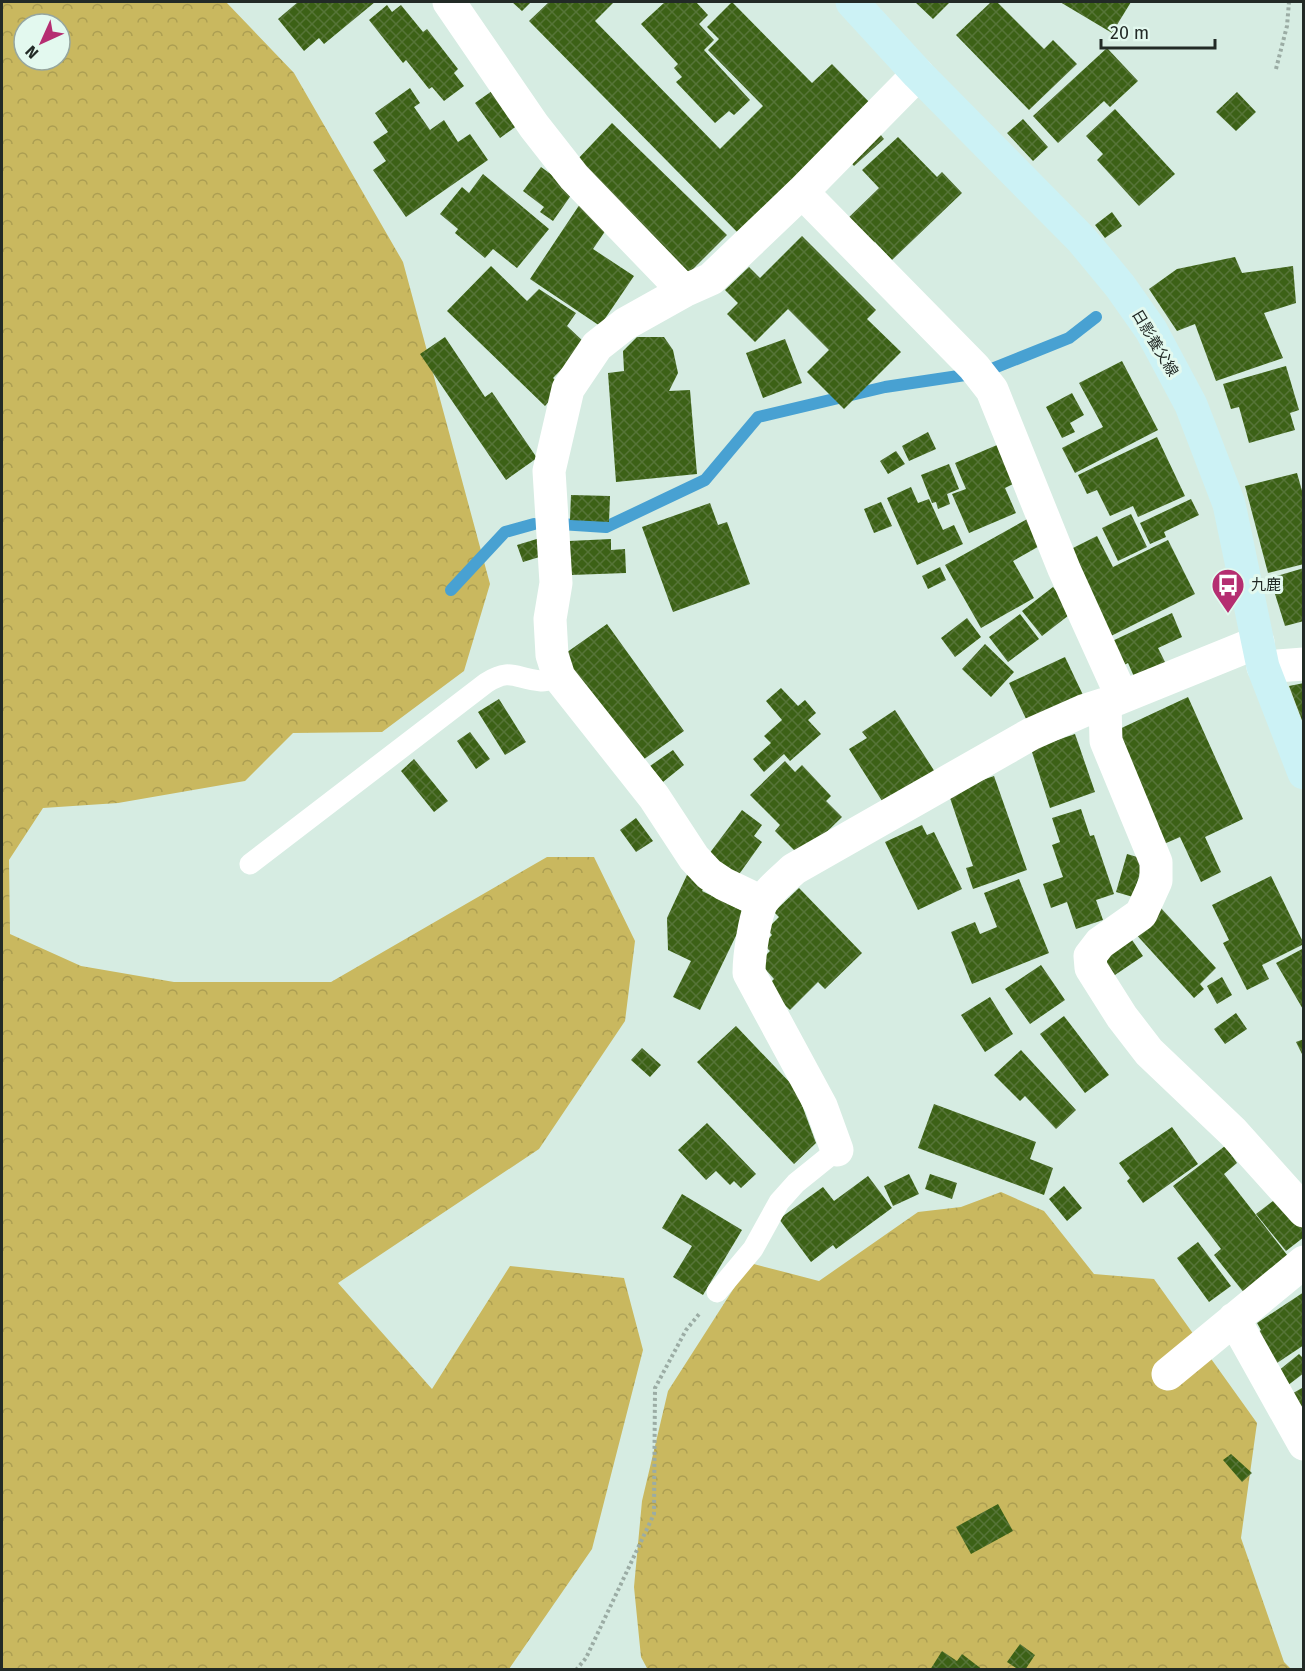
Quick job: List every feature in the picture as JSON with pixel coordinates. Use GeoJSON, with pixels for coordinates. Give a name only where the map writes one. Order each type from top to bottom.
{"type":"FeatureCollection","features":[{"type":"Feature","properties":{"kind":"main road","name":"日影養父線"},"geometry":{"type":"LineString","coordinates":[[852,2],[918,74],[1082,240],[1120,286],[1151,330],[1191,405],[1229,504],[1260,655],[1304,773]]}},
{"type":"Feature","properties":{"kind":"street"},"geometry":{"type":"LineString","coordinates":[[449,2],[534,126],[574,177],[684,291]]}},
{"type":"Feature","properties":{"kind":"street"},"geometry":{"type":"LineString","coordinates":[[762,902],[724,884],[709,874],[694,858],[654,797],[559,677],[552,656],[550,619],[556,583],[549,471],[568,389],[597,346],[625,324],[684,291],[711,279],[802,192],[918,74]]}},
{"type":"Feature","properties":{"kind":"street"},"geometry":{"type":"LineString","coordinates":[[802,192],[974,367],[992,390],[1064,569],[1113,701],[1106,741],[1156,862],[1156,881],[1141,914],[1100,943],[1090,956],[1091,968],[1122,1017],[1149,1052],[1233,1131],[1304,1211]]}},
{"type":"Feature","properties":{"kind":"street"},"geometry":{"type":"LineString","coordinates":[[837,1150],[821,1106],[749,973],[749,956],[762,902],[777,883],[794,869],[1031,734],[1083,711],[1260,655],[1304,664]]}},
{"type":"Feature","properties":{"kind":"street"},"geometry":{"type":"LineString","coordinates":[[1167,1374],[1304,1262]]}},
{"type":"Feature","properties":{"kind":"street"},"geometry":{"type":"LineString","coordinates":[[1233,1319],[1304,1444]]}},
{"type":"Feature","properties":{"kind":"lane"},"geometry":{"type":"LineString","coordinates":[[250,864],[499,675],[511,674],[543,682],[559,677]]}},
{"type":"Feature","properties":{"kind":"lane"},"geometry":{"type":"LineString","coordinates":[[717,1292],[753,1249],[779,1202],[796,1183],[837,1150]]}},
{"type":"Feature","properties":{"kind":"path"},"geometry":{"type":"LineString","coordinates":[[1276,69],[1287,26],[1289,2]]}},
{"type":"Feature","properties":{"kind":"path"},"geometry":{"type":"LineString","coordinates":[[576,1670],[586,1658],[654,1514],[655,1388],[686,1330],[717,1292]]}},
{"type":"Feature","properties":{"kind":"green space"},"geometry":{"type":"Polygon","coordinates":[[[2,2],[226,2],[294,73],[403,262],[490,584],[464,671],[382,732],[293,733],[245,781],[118,803],[43,808],[9,860],[10,934],[81,966],[174,982],[331,982],[547,857],[594,857],[635,941],[625,1021],[539,1149],[338,1283],[432,1389],[510,1266],[624,1278],[643,1350],[592,1549],[509,1669],[2,1670],[2,2]]]}},
{"type":"Feature","properties":{"kind":"green space"},"geometry":{"type":"Polygon","coordinates":[[[1001,1192],[1044,1211],[1094,1274],[1154,1279],[1257,1423],[1241,1538],[1284,1662],[1291,1669],[648,1670],[641,1657],[634,1587],[642,1501],[668,1391],[750,1263],[819,1281],[918,1212],[961,1207],[1001,1192]]]}},
{"type":"Feature","properties":{"kind":"building"},"geometry":{"type":"Polygon","coordinates":[[[298,2],[375,2],[324,44],[319,38],[304,51],[278,19],[298,2]]]}},
{"type":"Feature","properties":{"kind":"building"},"geometry":{"type":"Polygon","coordinates":[[[512,2],[531,2],[522,11],[512,2]]]}},
{"type":"Feature","properties":{"kind":"building"},"geometry":{"type":"Polygon","coordinates":[[[549,2],[614,2],[595,21],[720,149],[763,106],[708,50],[719,39],[707,27],[732,2],[812,83],[832,64],[874,107],[741,236],[529,21],[549,2]]]}},
{"type":"Feature","properties":{"kind":"building"},"geometry":{"type":"Polygon","coordinates":[[[665,2],[696,2],[708,15],[699,24],[714,40],[704,50],[750,100],[734,115],[729,111],[715,123],[676,82],[682,77],[674,68],[678,64],[641,24],[665,2]]]}},
{"type":"Feature","properties":{"kind":"building"},"geometry":{"type":"Polygon","coordinates":[[[915,2],[950,2],[933,19],[915,2]]]}},
{"type":"Feature","properties":{"kind":"building"},"geometry":{"type":"Polygon","coordinates":[[[991,2],[997,2],[1044,49],[1053,40],[1077,64],[1029,110],[956,35],[991,2]]]}},
{"type":"Feature","properties":{"kind":"building"},"geometry":{"type":"Polygon","coordinates":[[[1060,2],[1131,2],[1112,33],[1060,2]]]}},
{"type":"Feature","properties":{"kind":"building"},"geometry":{"type":"Polygon","coordinates":[[[387,5],[392,12],[401,5],[423,32],[427,29],[458,69],[454,73],[464,86],[444,101],[432,87],[429,89],[406,60],[403,63],[369,20],[387,5]]]}},
{"type":"Feature","properties":{"kind":"building"},"geometry":{"type":"Polygon","coordinates":[[[1107,48],[1138,81],[1110,107],[1104,101],[1058,143],[1033,116],[1107,48]]]}},
{"type":"Feature","properties":{"kind":"building"},"geometry":{"type":"Polygon","coordinates":[[[499,86],[525,120],[500,138],[475,103],[499,86]]]}},
{"type":"Feature","properties":{"kind":"building"},"geometry":{"type":"Polygon","coordinates":[[[410,88],[420,103],[414,107],[430,130],[444,120],[458,142],[470,134],[488,160],[406,217],[373,170],[386,161],[373,142],[388,132],[375,113],[410,88]]]}},
{"type":"Feature","properties":{"kind":"building"},"geometry":{"type":"Polygon","coordinates":[[[1237,92],[1256,112],[1236,131],[1216,112],[1237,92]]]}},
{"type":"Feature","properties":{"kind":"building"},"geometry":{"type":"Polygon","coordinates":[[[1115,109],[1175,174],[1139,206],[1097,160],[1103,154],[1086,136],[1115,109]]]}},
{"type":"Feature","properties":{"kind":"building"},"geometry":{"type":"Polygon","coordinates":[[[1023,119],[1048,147],[1033,161],[1007,133],[1023,119]]]}},
{"type":"Feature","properties":{"kind":"building"},"geometry":{"type":"Polygon","coordinates":[[[612,123],[727,235],[689,273],[576,161],[612,123]]]}},
{"type":"Feature","properties":{"kind":"building"},"geometry":{"type":"Polygon","coordinates":[[[876,129],[884,139],[854,166],[846,157],[876,129]]]}},
{"type":"Feature","properties":{"kind":"building"},"geometry":{"type":"Polygon","coordinates":[[[898,137],[937,177],[942,172],[962,193],[892,260],[875,242],[867,250],[842,224],[879,188],[862,170],[898,137]]]}},
{"type":"Feature","properties":{"kind":"building"},"geometry":{"type":"Polygon","coordinates":[[[541,167],[574,191],[553,221],[540,212],[544,207],[523,191],[541,167]]]}},
{"type":"Feature","properties":{"kind":"building"},"geometry":{"type":"Polygon","coordinates":[[[483,174],[549,229],[517,268],[493,249],[485,258],[455,233],[458,229],[440,214],[462,187],[469,193],[483,174]]]}},
{"type":"Feature","properties":{"kind":"building"},"geometry":{"type":"Polygon","coordinates":[[[580,204],[610,224],[593,249],[634,276],[600,326],[530,279],[580,204]]]}},
{"type":"Feature","properties":{"kind":"building"},"geometry":{"type":"Polygon","coordinates":[[[1112,212],[1122,226],[1105,238],[1095,225],[1112,212]]]}},
{"type":"Feature","properties":{"kind":"building"},"geometry":{"type":"Polygon","coordinates":[[[802,236],[876,310],[867,319],[901,352],[844,409],[807,372],[829,350],[788,309],[755,342],[727,314],[738,303],[725,290],[749,267],[760,278],[802,236]]]}},
{"type":"Feature","properties":{"kind":"building"},"geometry":{"type":"Polygon","coordinates":[[[1235,257],[1242,273],[1293,266],[1296,303],[1264,313],[1283,358],[1216,381],[1195,324],[1177,331],[1149,289],[1177,269],[1235,257]]]}},
{"type":"Feature","properties":{"kind":"building"},"geometry":{"type":"Polygon","coordinates":[[[491,266],[527,301],[539,289],[576,313],[567,326],[586,344],[553,378],[562,387],[545,406],[447,311],[491,266]]]}},
{"type":"Feature","properties":{"kind":"building"},"geometry":{"type":"Polygon","coordinates":[[[445,337],[485,397],[492,392],[537,458],[506,480],[420,354],[445,337]]]}},
{"type":"Feature","properties":{"kind":"building"},"geometry":{"type":"Polygon","coordinates":[[[637,337],[664,337],[673,350],[678,373],[669,391],[690,390],[697,474],[616,482],[608,373],[624,371],[623,351],[637,337]]]}},
{"type":"Feature","properties":{"kind":"building"},"geometry":{"type":"Polygon","coordinates":[[[785,339],[802,383],[763,398],[746,353],[785,339]]]}},
{"type":"Feature","properties":{"kind":"building"},"geometry":{"type":"Polygon","coordinates":[[[1122,361],[1158,430],[1075,473],[1062,448],[1103,427],[1079,383],[1122,361]]]}},
{"type":"Feature","properties":{"kind":"building"},"geometry":{"type":"Polygon","coordinates":[[[1286,366],[1299,410],[1290,413],[1295,430],[1249,443],[1239,407],[1231,409],[1223,384],[1286,366]]]}},
{"type":"Feature","properties":{"kind":"building"},"geometry":{"type":"Polygon","coordinates":[[[1072,393],[1084,415],[1070,423],[1075,432],[1062,438],[1046,407],[1072,393]]]}},
{"type":"Feature","properties":{"kind":"building"},"geometry":{"type":"Polygon","coordinates":[[[928,432],[936,449],[909,461],[902,446],[928,432]]]}},
{"type":"Feature","properties":{"kind":"building"},"geometry":{"type":"Polygon","coordinates":[[[1157,437],[1185,496],[1138,517],[1133,506],[1110,516],[1097,490],[1087,494],[1078,475],[1157,437]]]}},
{"type":"Feature","properties":{"kind":"building"},"geometry":{"type":"Polygon","coordinates":[[[997,445],[1013,484],[1005,488],[1016,513],[969,533],[952,494],[966,489],[955,463],[997,445]]]}},
{"type":"Feature","properties":{"kind":"building"},"geometry":{"type":"Polygon","coordinates":[[[896,451],[905,464],[888,474],[880,461],[896,451]]]}},
{"type":"Feature","properties":{"kind":"building"},"geometry":{"type":"Polygon","coordinates":[[[949,464],[959,489],[947,494],[950,504],[938,509],[936,502],[932,503],[921,475],[949,464]]]}},
{"type":"Feature","properties":{"kind":"building"},"geometry":{"type":"Polygon","coordinates":[[[1297,473],[1304,498],[1304,564],[1268,573],[1245,486],[1297,473]]]}},
{"type":"Feature","properties":{"kind":"building"},"geometry":{"type":"Polygon","coordinates":[[[911,487],[918,503],[929,499],[943,530],[954,525],[963,544],[917,565],[887,498],[911,487]]]}},
{"type":"Feature","properties":{"kind":"building"},"geometry":{"type":"Polygon","coordinates":[[[571,495],[610,496],[609,522],[570,520],[571,495]]]}},
{"type":"Feature","properties":{"kind":"building"},"geometry":{"type":"Polygon","coordinates":[[[1191,499],[1199,515],[1164,532],[1166,537],[1150,544],[1140,523],[1191,499]]]}},
{"type":"Feature","properties":{"kind":"building"},"geometry":{"type":"Polygon","coordinates":[[[881,502],[892,526],[874,533],[864,509],[881,502]]]}},
{"type":"Feature","properties":{"kind":"building"},"geometry":{"type":"Polygon","coordinates":[[[710,503],[718,525],[727,522],[750,584],[673,612],[642,527],[710,503]]]}},
{"type":"Feature","properties":{"kind":"building"},"geometry":{"type":"Polygon","coordinates":[[[1131,514],[1147,547],[1118,561],[1102,528],[1131,514]]]}},
{"type":"Feature","properties":{"kind":"building"},"geometry":{"type":"Polygon","coordinates":[[[1029,518],[1043,544],[1013,561],[1034,598],[981,628],[945,565],[1029,518]]]}},
{"type":"Feature","properties":{"kind":"building"},"geometry":{"type":"Polygon","coordinates":[[[1097,536],[1113,567],[1168,540],[1195,594],[1107,638],[1065,552],[1097,536]]]}},
{"type":"Feature","properties":{"kind":"building"},"geometry":{"type":"Polygon","coordinates":[[[540,538],[546,555],[523,562],[517,545],[540,538]]]}},
{"type":"Feature","properties":{"kind":"building"},"geometry":{"type":"Polygon","coordinates":[[[611,539],[611,550],[625,549],[626,573],[571,575],[569,541],[611,539]]]}},
{"type":"Feature","properties":{"kind":"building"},"geometry":{"type":"Polygon","coordinates":[[[940,567],[946,580],[928,589],[922,576],[940,567]]]}},
{"type":"Feature","properties":{"kind":"building"},"geometry":{"type":"Polygon","coordinates":[[[1304,568],[1304,621],[1285,626],[1270,578],[1304,568]]]}},
{"type":"Feature","properties":{"kind":"building"},"geometry":{"type":"Polygon","coordinates":[[[1053,587],[1073,612],[1042,636],[1022,611],[1053,587]]]}},
{"type":"Feature","properties":{"kind":"building"},"geometry":{"type":"Polygon","coordinates":[[[1172,613],[1182,637],[1158,648],[1167,666],[1136,681],[1128,663],[1120,667],[1108,643],[1172,613]]]}},
{"type":"Feature","properties":{"kind":"building"},"geometry":{"type":"Polygon","coordinates":[[[1020,614],[1039,639],[1008,662],[989,637],[1020,614]]]}},
{"type":"Feature","properties":{"kind":"building"},"geometry":{"type":"Polygon","coordinates":[[[967,618],[981,637],[955,657],[941,638],[967,618]]]}},
{"type":"Feature","properties":{"kind":"building"},"geometry":{"type":"Polygon","coordinates":[[[607,624],[684,731],[640,762],[563,655],[607,624]]]}},
{"type":"Feature","properties":{"kind":"building"},"geometry":{"type":"Polygon","coordinates":[[[985,644],[1014,672],[991,697],[962,669],[985,644]]]}},
{"type":"Feature","properties":{"kind":"building"},"geometry":{"type":"Polygon","coordinates":[[[1065,657],[1083,695],[1027,721],[1009,683],[1065,657]]]}},
{"type":"Feature","properties":{"kind":"building"},"geometry":{"type":"Polygon","coordinates":[[[1304,683],[1304,723],[1303,723],[1289,686],[1304,683]]]}},
{"type":"Feature","properties":{"kind":"building"},"geometry":{"type":"Polygon","coordinates":[[[781,688],[798,706],[805,700],[816,713],[808,720],[821,734],[790,761],[784,754],[764,772],[753,759],[771,743],[764,736],[782,720],[766,701],[781,688]]]}},
{"type":"Feature","properties":{"kind":"building"},"geometry":{"type":"Polygon","coordinates":[[[1188,697],[1243,819],[1205,837],[1221,872],[1201,882],[1180,837],[1164,844],[1113,732],[1188,697]]]}},
{"type":"Feature","properties":{"kind":"building"},"geometry":{"type":"Polygon","coordinates":[[[499,699],[526,742],[505,755],[478,712],[499,699]]]}},
{"type":"Feature","properties":{"kind":"building"},"geometry":{"type":"Polygon","coordinates":[[[895,710],[935,772],[884,804],[849,749],[867,738],[862,732],[895,710]]]}},
{"type":"Feature","properties":{"kind":"building"},"geometry":{"type":"Polygon","coordinates":[[[470,732],[490,759],[476,769],[457,741],[470,732]]]}},
{"type":"Feature","properties":{"kind":"building"},"geometry":{"type":"Polygon","coordinates":[[[1075,734],[1095,792],[1050,808],[1031,749],[1075,734]]]}},
{"type":"Feature","properties":{"kind":"building"},"geometry":{"type":"Polygon","coordinates":[[[673,750],[684,765],[663,782],[650,766],[673,750]]]}},
{"type":"Feature","properties":{"kind":"building"},"geometry":{"type":"Polygon","coordinates":[[[414,759],[448,801],[434,812],[401,771],[414,759]]]}},
{"type":"Feature","properties":{"kind":"building"},"geometry":{"type":"Polygon","coordinates":[[[785,761],[795,772],[802,765],[831,796],[826,801],[842,817],[801,857],[775,831],[780,825],[750,795],[785,761]]]}},
{"type":"Feature","properties":{"kind":"building"},"geometry":{"type":"Polygon","coordinates":[[[994,776],[1027,870],[973,889],[966,868],[973,866],[948,792],[994,776]]]}},
{"type":"Feature","properties":{"kind":"building"},"geometry":{"type":"Polygon","coordinates":[[[1081,809],[1090,836],[1094,835],[1114,894],[1096,900],[1103,920],[1076,929],[1067,902],[1051,908],[1043,884],[1063,877],[1052,845],[1060,842],[1052,818],[1081,809]]]}},
{"type":"Feature","properties":{"kind":"building"},"geometry":{"type":"Polygon","coordinates":[[[742,810],[762,825],[754,836],[762,842],[735,880],[706,858],[742,810]]]}},
{"type":"Feature","properties":{"kind":"building"},"geometry":{"type":"Polygon","coordinates":[[[636,818],[653,841],[636,852],[620,830],[636,818]]]}},
{"type":"Feature","properties":{"kind":"building"},"geometry":{"type":"Polygon","coordinates":[[[922,825],[927,835],[934,832],[962,889],[918,910],[885,842],[922,825]]]}},
{"type":"Feature","properties":{"kind":"building"},"geometry":{"type":"Polygon","coordinates":[[[1127,854],[1144,859],[1133,897],[1116,892],[1127,854]]]}},
{"type":"Feature","properties":{"kind":"building"},"geometry":{"type":"Polygon","coordinates":[[[687,875],[706,884],[702,891],[747,913],[700,1010],[673,997],[691,961],[668,950],[667,918],[687,875]]]}},
{"type":"Feature","properties":{"kind":"building"},"geometry":{"type":"Polygon","coordinates":[[[1271,876],[1304,944],[1262,965],[1269,979],[1247,990],[1223,943],[1229,940],[1212,905],[1271,876]]]}},
{"type":"Feature","properties":{"kind":"building"},"geometry":{"type":"Polygon","coordinates":[[[1019,879],[1049,953],[972,984],[951,932],[975,922],[980,934],[997,927],[984,893],[1019,879]]]}},
{"type":"Feature","properties":{"kind":"building"},"geometry":{"type":"Polygon","coordinates":[[[799,888],[862,953],[825,989],[818,982],[790,1010],[766,987],[774,979],[759,962],[770,951],[763,944],[772,935],[767,929],[779,917],[774,912],[799,888]]]}},
{"type":"Feature","properties":{"kind":"building"},"geometry":{"type":"Polygon","coordinates":[[[1160,907],[1216,968],[1200,984],[1204,989],[1194,998],[1133,931],[1160,907]]]}},
{"type":"Feature","properties":{"kind":"building"},"geometry":{"type":"Polygon","coordinates":[[[1130,937],[1143,956],[1112,977],[1099,958],[1130,937]]]}},
{"type":"Feature","properties":{"kind":"building"},"geometry":{"type":"Polygon","coordinates":[[[1304,948],[1304,1011],[1276,963],[1304,948]]]}},
{"type":"Feature","properties":{"kind":"building"},"geometry":{"type":"Polygon","coordinates":[[[1041,965],[1065,1000],[1030,1024],[1005,989],[1041,965]]]}},
{"type":"Feature","properties":{"kind":"building"},"geometry":{"type":"Polygon","coordinates":[[[1222,977],[1232,995],[1217,1004],[1207,986],[1222,977]]]}},
{"type":"Feature","properties":{"kind":"building"},"geometry":{"type":"Polygon","coordinates":[[[990,997],[1013,1034],[985,1052],[961,1015],[990,997]]]}},
{"type":"Feature","properties":{"kind":"building"},"geometry":{"type":"Polygon","coordinates":[[[1236,1013],[1247,1029],[1225,1044],[1214,1029],[1236,1013]]]}},
{"type":"Feature","properties":{"kind":"building"},"geometry":{"type":"Polygon","coordinates":[[[1064,1016],[1109,1075],[1085,1093],[1040,1034],[1064,1016]]]}},
{"type":"Feature","properties":{"kind":"building"},"geometry":{"type":"Polygon","coordinates":[[[736,1026],[796,1089],[816,1143],[794,1164],[697,1062],[736,1026]]]}},
{"type":"Feature","properties":{"kind":"building"},"geometry":{"type":"Polygon","coordinates":[[[1304,1039],[1304,1058],[1296,1042],[1304,1039]]]}},
{"type":"Feature","properties":{"kind":"building"},"geometry":{"type":"Polygon","coordinates":[[[642,1048],[661,1065],[650,1077],[631,1060],[642,1048]]]}},
{"type":"Feature","properties":{"kind":"building"},"geometry":{"type":"Polygon","coordinates":[[[1021,1050],[1076,1110],[1056,1129],[1025,1096],[1020,1101],[994,1075],[1021,1050]]]}},
{"type":"Feature","properties":{"kind":"building"},"geometry":{"type":"Polygon","coordinates":[[[934,1104],[1036,1142],[1030,1159],[1053,1168],[1044,1195],[918,1148],[934,1104]]]}},
{"type":"Feature","properties":{"kind":"building"},"geometry":{"type":"Polygon","coordinates":[[[707,1123],[756,1174],[741,1188],[734,1181],[730,1185],[716,1171],[706,1180],[678,1150],[707,1123]]]}},
{"type":"Feature","properties":{"kind":"building"},"geometry":{"type":"Polygon","coordinates":[[[1172,1127],[1198,1164],[1143,1203],[1127,1181],[1130,1178],[1119,1163],[1172,1127]]]}},
{"type":"Feature","properties":{"kind":"building"},"geometry":{"type":"Polygon","coordinates":[[[1225,1146],[1237,1163],[1224,1174],[1291,1260],[1245,1294],[1214,1255],[1221,1249],[1173,1186],[1225,1146]]]}},
{"type":"Feature","properties":{"kind":"building"},"geometry":{"type":"Polygon","coordinates":[[[909,1174],[919,1194],[893,1206],[884,1186],[909,1174]]]}},
{"type":"Feature","properties":{"kind":"building"},"geometry":{"type":"Polygon","coordinates":[[[930,1174],[957,1183],[952,1199],[925,1189],[930,1174]]]}},
{"type":"Feature","properties":{"kind":"building"},"geometry":{"type":"Polygon","coordinates":[[[868,1176],[892,1208],[836,1249],[833,1245],[811,1262],[779,1219],[823,1187],[834,1201],[868,1176]]]}},
{"type":"Feature","properties":{"kind":"building"},"geometry":{"type":"Polygon","coordinates":[[[1064,1186],[1082,1208],[1067,1221],[1049,1199],[1064,1186]]]}},
{"type":"Feature","properties":{"kind":"building"},"geometry":{"type":"Polygon","coordinates":[[[682,1194],[742,1230],[703,1295],[673,1277],[692,1246],[662,1228],[682,1194]]]}},
{"type":"Feature","properties":{"kind":"building"},"geometry":{"type":"Polygon","coordinates":[[[1277,1198],[1304,1230],[1304,1237],[1286,1251],[1256,1214],[1277,1198]]]}},
{"type":"Feature","properties":{"kind":"building"},"geometry":{"type":"Polygon","coordinates":[[[1198,1242],[1231,1286],[1209,1302],[1177,1258],[1198,1242]]]}},
{"type":"Feature","properties":{"kind":"building"},"geometry":{"type":"Polygon","coordinates":[[[1304,1292],[1304,1345],[1274,1365],[1254,1335],[1261,1330],[1257,1323],[1304,1292]]]}},
{"type":"Feature","properties":{"kind":"building"},"geometry":{"type":"Polygon","coordinates":[[[1299,1354],[1304,1359],[1304,1373],[1283,1389],[1272,1376],[1299,1354]]]}},
{"type":"Feature","properties":{"kind":"building"},"geometry":{"type":"Polygon","coordinates":[[[1304,1389],[1304,1421],[1288,1396],[1304,1389]]]}},
{"type":"Feature","properties":{"kind":"building"},"geometry":{"type":"Polygon","coordinates":[[[1231,1454],[1252,1473],[1242,1482],[1223,1460],[1231,1454]]]}},
{"type":"Feature","properties":{"kind":"building"},"geometry":{"type":"Polygon","coordinates":[[[998,1504],[1013,1531],[971,1554],[956,1527],[998,1504]]]}},
{"type":"Feature","properties":{"kind":"building"},"geometry":{"type":"Polygon","coordinates":[[[1020,1644],[1035,1655],[1025,1670],[1019,1670],[1007,1662],[1020,1644]]]}},
{"type":"Feature","properties":{"kind":"building"},"geometry":{"type":"Polygon","coordinates":[[[942,1651],[957,1661],[962,1654],[983,1670],[930,1670],[942,1651]]]}},
{"type":"Feature","properties":{"kind":"waterway"},"geometry":{"type":"LineString","coordinates":[[989,370],[1069,338],[1096,317]]}},
{"type":"Feature","properties":{"kind":"waterway"},"geometry":{"type":"LineString","coordinates":[[560,524],[606,527],[705,480],[758,417],[885,387],[972,374]]}},
{"type":"Feature","properties":{"kind":"waterway"},"geometry":{"type":"LineString","coordinates":[[451,590],[505,532],[534,524]]}},
{"type":"Feature","properties":{"kind":"place","name":"九鹿"},"geometry":{"type":"Point","coordinates":[1228,614]}}]}
